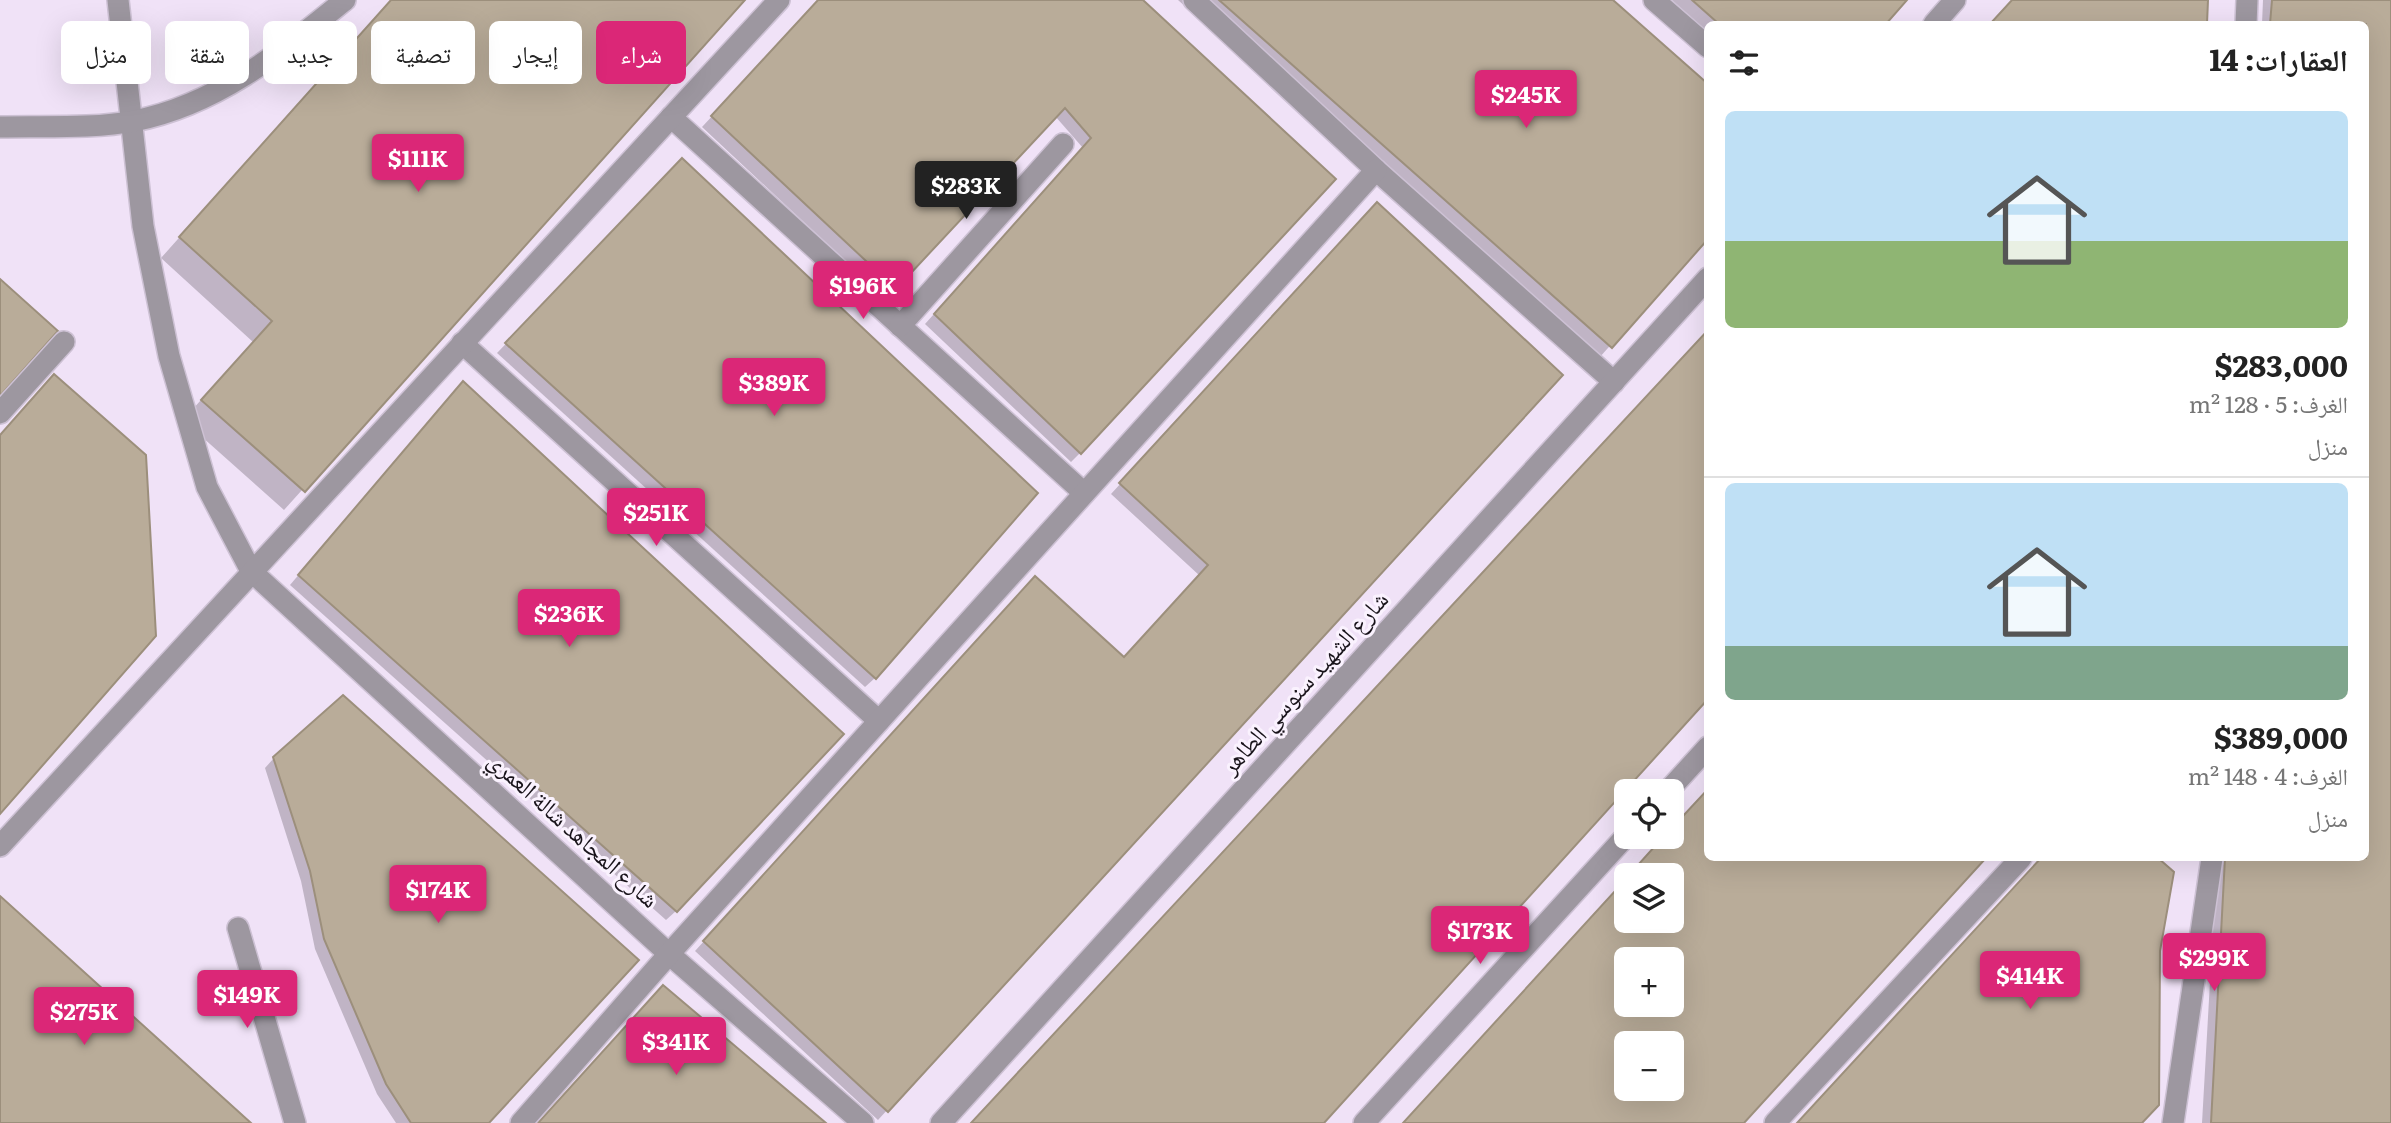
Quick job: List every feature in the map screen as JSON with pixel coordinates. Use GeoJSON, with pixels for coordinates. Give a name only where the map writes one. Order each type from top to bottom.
{"type":"FeatureCollection","features":[{"type":"Feature","properties":{"kind":"street","name":"شارع المجاهد شالة العمري"},"geometry":{"type":"LineString","coordinates":[[118,0],[143,226],[169,356],[207,487],[251,571],[669,954],[863,1123]]}},
{"type":"Feature","properties":{"kind":"street"},"geometry":{"type":"LineString","coordinates":[[0,127],[132,122],[195,104],[272,59],[345,0]]}},
{"type":"Feature","properties":{"kind":"street"},"geometry":{"type":"LineString","coordinates":[[0,846],[779,0]]}},
{"type":"Feature","properties":{"kind":"street"},"geometry":{"type":"LineString","coordinates":[[1194,0],[1376,170],[1614,382]]}},
{"type":"Feature","properties":{"kind":"street"},"geometry":{"type":"LineString","coordinates":[[1654,0],[1704,44]]}},
{"type":"Feature","properties":{"kind":"street"},"geometry":{"type":"LineString","coordinates":[[1937,21],[1955,0]]}},
{"type":"Feature","properties":{"kind":"street"},"geometry":{"type":"LineString","coordinates":[[2246,21],[2247,0]]}},
{"type":"Feature","properties":{"kind":"street"},"geometry":{"type":"LineString","coordinates":[[671,117],[1084,494]]}},
{"type":"Feature","properties":{"kind":"street"},"geometry":{"type":"LineString","coordinates":[[900,326],[1063,144]]}},
{"type":"Feature","properties":{"kind":"street"},"geometry":{"type":"LineString","coordinates":[[521,1123],[669,954],[1376,170]]}},
{"type":"Feature","properties":{"kind":"street","name":"شارع الشهيد سنوسي الطاهر"},"geometry":{"type":"LineString","coordinates":[[940,1123],[1704,282]]}},
{"type":"Feature","properties":{"kind":"street"},"geometry":{"type":"LineString","coordinates":[[0,413],[64,342]]}},
{"type":"Feature","properties":{"kind":"street"},"geometry":{"type":"LineString","coordinates":[[462,343],[879,721]]}},
{"type":"Feature","properties":{"kind":"street"},"geometry":{"type":"LineString","coordinates":[[1679,779],[1704,751]]}},
{"type":"Feature","properties":{"kind":"street"},"geometry":{"type":"LineString","coordinates":[[1364,1123],[1614,849]]}},
{"type":"Feature","properties":{"kind":"street"},"geometry":{"type":"LineString","coordinates":[[1775,1123],[2018,861]]}},
{"type":"Feature","properties":{"kind":"street"},"geometry":{"type":"LineString","coordinates":[[2173,1123],[2212,861]]}},
{"type":"Feature","properties":{"kind":"street"},"geometry":{"type":"LineString","coordinates":[[239,928],[295,1123]]}},
{"type":"Feature","properties":{"kind":"building"},"geometry":{"type":"Polygon","coordinates":[[[391,0],[745,0],[686,66],[686,21],[596,21],[596,84],[670,84],[305,492],[201,400],[272,321],[179,237],[316,84],[357,84],[357,38],[371,22],[371,84],[475,84],[475,21],[372,21],[391,0]]]}},
{"type":"Feature","properties":{"kind":"building"},"geometry":{"type":"Polygon","coordinates":[[[818,0],[1143,0],[1336,179],[1081,454],[934,314],[1091,138],[1065,108],[896,289],[711,116],[818,0]]]}},
{"type":"Feature","properties":{"kind":"building"},"geometry":{"type":"Polygon","coordinates":[[[1219,0],[1613,0],[1704,80],[1704,244],[1612,348],[1219,0]]]}},
{"type":"Feature","properties":{"kind":"building"},"geometry":{"type":"Polygon","coordinates":[[[1692,0],[1907,0],[1889,21],[1716,21],[1692,0]]]}},
{"type":"Feature","properties":{"kind":"building"},"geometry":{"type":"Polygon","coordinates":[[[2012,0],[2208,0],[2207,21],[1993,21],[2012,0]]]}},
{"type":"Feature","properties":{"kind":"building"},"geometry":{"type":"Polygon","coordinates":[[[2272,0],[2391,0],[2391,1123],[2211,1123],[2225,861],[2369,861],[2369,21],[2270,21],[2272,0]]]}},
{"type":"Feature","properties":{"kind":"building"},"geometry":{"type":"Polygon","coordinates":[[[682,158],[1038,493],[876,679],[505,343],[682,158]]]}},
{"type":"Feature","properties":{"kind":"building"},"geometry":{"type":"Polygon","coordinates":[[[1377,202],[1563,375],[888,1112],[703,941],[1035,576],[1124,657],[1208,565],[1119,483],[1377,202]]]}},
{"type":"Feature","properties":{"kind":"building"},"geometry":{"type":"Polygon","coordinates":[[[0,279],[58,331],[0,396],[0,279]]]}},
{"type":"Feature","properties":{"kind":"building"},"geometry":{"type":"Polygon","coordinates":[[[1704,334],[1704,703],[1636,779],[1614,779],[1614,803],[1324,1123],[971,1123],[1704,334]]]}},
{"type":"Feature","properties":{"kind":"building"},"geometry":{"type":"Polygon","coordinates":[[[54,374],[146,455],[156,636],[0,814],[0,435],[54,374]]]}},
{"type":"Feature","properties":{"kind":"building"},"geometry":{"type":"Polygon","coordinates":[[[463,381],[844,734],[677,912],[298,575],[463,381]]]}},
{"type":"Feature","properties":{"kind":"building"},"geometry":{"type":"Polygon","coordinates":[[[343,695],[639,960],[489,1123],[411,1123],[386,1084],[324,939],[310,871],[273,757],[343,695]]]}},
{"type":"Feature","properties":{"kind":"building"},"geometry":{"type":"Polygon","coordinates":[[[1704,793],[1704,861],[1983,861],[1744,1123],[1403,1123],[1614,892],[1614,933],[1684,933],[1684,863],[1640,863],[1652,849],[1684,849],[1684,815],[1704,793]]]}},
{"type":"Feature","properties":{"kind":"building"},"geometry":{"type":"Polygon","coordinates":[[[2038,861],[2161,861],[2174,872],[2160,951],[2159,1105],[2142,1123],[1797,1123],[2038,861]]]}},
{"type":"Feature","properties":{"kind":"building"},"geometry":{"type":"Polygon","coordinates":[[[0,896],[251,1123],[0,1123],[0,896]]]}},
{"type":"Feature","properties":{"kind":"building"},"geometry":{"type":"Polygon","coordinates":[[[663,985],[826,1123],[538,1123],[663,985]]]}}]}
